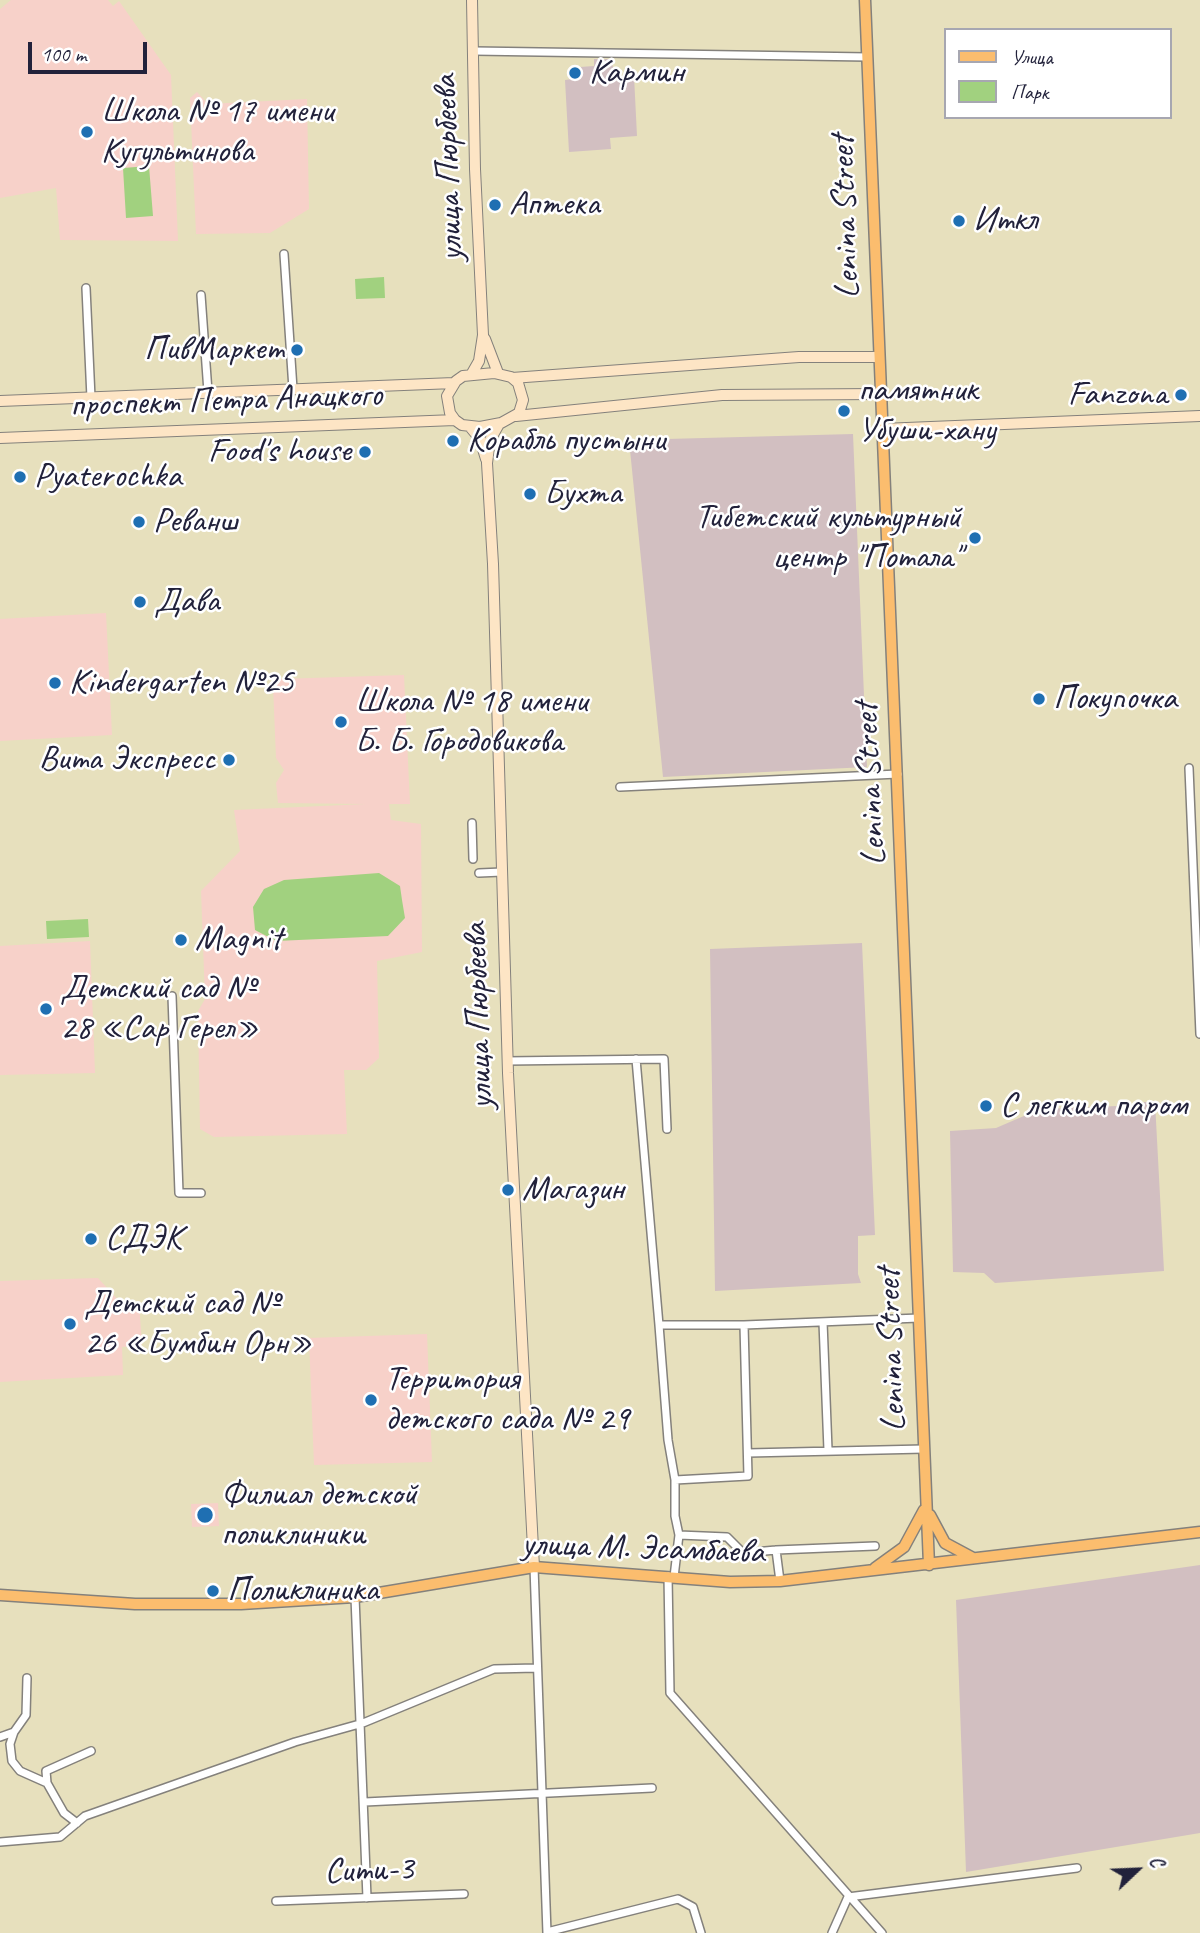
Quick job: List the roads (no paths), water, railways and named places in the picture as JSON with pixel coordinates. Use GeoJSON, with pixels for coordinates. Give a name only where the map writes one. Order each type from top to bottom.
{"type":"FeatureCollection","features":[{"type":"Feature","properties":{"kind":"main road","name":"улица Пюрбеева"},"geometry":{"type":"LineString","coordinates":[[472,0],[475,169],[484,335]]}},
{"type":"Feature","properties":{"kind":"main road","name":"Lenina Street"},"geometry":{"type":"LineString","coordinates":[[865,0],[878,357],[899,774],[929,1565]]}},
{"type":"Feature","properties":{"kind":"main road"},"geometry":{"type":"LineString","coordinates":[[484,335],[498,373]]}},
{"type":"Feature","properties":{"kind":"main road"},"geometry":{"type":"LineString","coordinates":[[471,375],[479,361],[484,335]]}},
{"type":"Feature","properties":{"kind":"main road"},"geometry":{"type":"LineString","coordinates":[[487,463],[480,439],[471,428],[455,420],[447,405],[447,396],[454,383],[463,376],[498,373],[512,378],[786,358],[878,357]]}},
{"type":"Feature","properties":{"kind":"main road"},"geometry":{"type":"LineString","coordinates":[[512,378],[522,391],[523,400],[516,416]]}},
{"type":"Feature","properties":{"kind":"main road","name":"проспект Петра Анацкого"},"geometry":{"type":"LineString","coordinates":[[0,401],[454,383]]}},
{"type":"Feature","properties":{"kind":"main road"},"geometry":{"type":"LineString","coordinates":[[471,428],[499,424],[516,416],[722,395],[880,394]]}},
{"type":"Feature","properties":{"kind":"main road"},"geometry":{"type":"LineString","coordinates":[[882,429],[1200,416]]}},
{"type":"Feature","properties":{"kind":"main road","name":"проспект Петра Анацкого"},"geometry":{"type":"LineString","coordinates":[[0,438],[455,420]]}},
{"type":"Feature","properties":{"kind":"main road"},"geometry":{"type":"LineString","coordinates":[[487,463],[490,440],[499,424]]}},
{"type":"Feature","properties":{"kind":"main road","name":"улица Пюрбеева"},"geometry":{"type":"LineString","coordinates":[[487,463],[507,1061],[534,1567]]}},
{"type":"Feature","properties":{"kind":"main road"},"geometry":{"type":"LineString","coordinates":[[926,1504],[933,1525],[945,1544],[976,1559]]}},
{"type":"Feature","properties":{"kind":"main road"},"geometry":{"type":"LineString","coordinates":[[869,1571],[896,1556],[905,1547],[926,1504]]}},
{"type":"Feature","properties":{"kind":"main road","name":"улица М. Эсамбаева"},"geometry":{"type":"LineString","coordinates":[[0,1595],[135,1604],[241,1604],[355,1597],[534,1567],[730,1582],[780,1581],[1200,1532]]}},
{"type":"Feature","properties":{"kind":"street"},"geometry":{"type":"LineString","coordinates":[[474,51],[868,57]]}},
{"type":"Feature","properties":{"kind":"street"},"geometry":{"type":"LineString","coordinates":[[284,254],[293,389]]}},
{"type":"Feature","properties":{"kind":"street"},"geometry":{"type":"LineString","coordinates":[[86,288],[91,398]]}},
{"type":"Feature","properties":{"kind":"street"},"geometry":{"type":"LineString","coordinates":[[201,295],[208,393]]}},
{"type":"Feature","properties":{"kind":"street"},"geometry":{"type":"LineString","coordinates":[[1189,768],[1200,1034]]}},
{"type":"Feature","properties":{"kind":"street"},"geometry":{"type":"LineString","coordinates":[[620,788],[899,774]]}},
{"type":"Feature","properties":{"kind":"street"},"geometry":{"type":"LineString","coordinates":[[472,823],[473,859]]}},
{"type":"Feature","properties":{"kind":"street"},"geometry":{"type":"LineString","coordinates":[[479,873],[502,872]]}},
{"type":"Feature","properties":{"kind":"street"},"geometry":{"type":"LineString","coordinates":[[172,996],[179,1194],[201,1193]]}},
{"type":"Feature","properties":{"kind":"street"},"geometry":{"type":"LineString","coordinates":[[636,1059],[668,1440],[675,1480],[675,1516],[679,1535],[671,1577],[670,1693],[882,1933]]}},
{"type":"Feature","properties":{"kind":"street"},"geometry":{"type":"LineString","coordinates":[[507,1061],[664,1059],[667,1129]]}},
{"type":"Feature","properties":{"kind":"street"},"geometry":{"type":"LineString","coordinates":[[659,1325],[744,1325],[919,1318]]}},
{"type":"Feature","properties":{"kind":"street"},"geometry":{"type":"LineString","coordinates":[[823,1322],[828,1450]]}},
{"type":"Feature","properties":{"kind":"street"},"geometry":{"type":"LineString","coordinates":[[675,1480],[748,1476],[744,1325]]}},
{"type":"Feature","properties":{"kind":"street"},"geometry":{"type":"LineString","coordinates":[[748,1453],[924,1450]]}},
{"type":"Feature","properties":{"kind":"street"},"geometry":{"type":"LineString","coordinates":[[679,1535],[727,1536],[743,1553],[875,1546]]}},
{"type":"Feature","properties":{"kind":"street"},"geometry":{"type":"LineString","coordinates":[[776,1550],[780,1581]]}},
{"type":"Feature","properties":{"kind":"street"},"geometry":{"type":"LineString","coordinates":[[534,1567],[547,1932],[678,1899],[693,1907],[701,1933]]}},
{"type":"Feature","properties":{"kind":"street"},"geometry":{"type":"LineString","coordinates":[[355,1597],[363,1723],[368,1898]]}},
{"type":"Feature","properties":{"kind":"street"},"geometry":{"type":"LineString","coordinates":[[0,1842],[60,1837],[85,1816],[282,1747],[363,1723],[494,1670],[536,1668]]}},
{"type":"Feature","properties":{"kind":"street"},"geometry":{"type":"LineString","coordinates":[[27,1678],[26,1715],[14,1732],[10,1744],[12,1761],[20,1771],[47,1783]]}},
{"type":"Feature","properties":{"kind":"street"},"geometry":{"type":"LineString","coordinates":[[0,1737],[14,1732]]}},
{"type":"Feature","properties":{"kind":"street"},"geometry":{"type":"LineString","coordinates":[[77,1823],[64,1813],[47,1783],[46,1771],[90,1751]]}},
{"type":"Feature","properties":{"kind":"street"},"geometry":{"type":"LineString","coordinates":[[365,1802],[652,1788]]}},
{"type":"Feature","properties":{"kind":"street"},"geometry":{"type":"LineString","coordinates":[[848,1897],[1077,1868]]}},
{"type":"Feature","properties":{"kind":"street","name":"Сити-3"},"geometry":{"type":"LineString","coordinates":[[276,1901],[464,1894]]}},
{"type":"Feature","properties":{"kind":"street"},"geometry":{"type":"LineString","coordinates":[[832,1933],[848,1897]]}},
{"type":"Feature","properties":{"kind":"place","name":"Кармин"},"geometry":{"type":"Point","coordinates":[575,73]}},
{"type":"Feature","properties":{"kind":"place","name":"Школа № 17 имени Кугультинова"},"geometry":{"type":"Point","coordinates":[87,132]}},
{"type":"Feature","properties":{"kind":"place","name":"Аптека"},"geometry":{"type":"Point","coordinates":[495,205]}},
{"type":"Feature","properties":{"kind":"place","name":"Иткл"},"geometry":{"type":"Point","coordinates":[959,221]}},
{"type":"Feature","properties":{"kind":"place","name":"ПивМаркет"},"geometry":{"type":"Point","coordinates":[297,350]}},
{"type":"Feature","properties":{"kind":"place","name":"Fanzona"},"geometry":{"type":"Point","coordinates":[1181,395]}},
{"type":"Feature","properties":{"kind":"place","name":"памятник Убуши-хану"},"geometry":{"type":"Point","coordinates":[844,411]}},
{"type":"Feature","properties":{"kind":"place","name":"Корабль пустыни"},"geometry":{"type":"Point","coordinates":[453,441]}},
{"type":"Feature","properties":{"kind":"place","name":"Food's house"},"geometry":{"type":"Point","coordinates":[365,452]}},
{"type":"Feature","properties":{"kind":"place","name":"Pyaterochka"},"geometry":{"type":"Point","coordinates":[20,477]}},
{"type":"Feature","properties":{"kind":"place","name":"Бухта"},"geometry":{"type":"Point","coordinates":[530,494]}},
{"type":"Feature","properties":{"kind":"place","name":"Реванш"},"geometry":{"type":"Point","coordinates":[139,522]}},
{"type":"Feature","properties":{"kind":"place","name":"Тибетский культурный центр \"Потала\""},"geometry":{"type":"Point","coordinates":[975,538]}},
{"type":"Feature","properties":{"kind":"place","name":"Дава"},"geometry":{"type":"Point","coordinates":[140,602]}},
{"type":"Feature","properties":{"kind":"place","name":"Kindergarten №25"},"geometry":{"type":"Point","coordinates":[55,683]}},
{"type":"Feature","properties":{"kind":"place","name":"Покупочка"},"geometry":{"type":"Point","coordinates":[1039,699]}},
{"type":"Feature","properties":{"kind":"place","name":"Школа № 18 имени Б. Б. Городовикова"},"geometry":{"type":"Point","coordinates":[341,722]}},
{"type":"Feature","properties":{"kind":"place","name":"Вита Экспресс"},"geometry":{"type":"Point","coordinates":[229,760]}},
{"type":"Feature","properties":{"kind":"place","name":"Magnit"},"geometry":{"type":"Point","coordinates":[181,940]}},
{"type":"Feature","properties":{"kind":"place","name":"Детский сад № 28 «Сар Герел»"},"geometry":{"type":"Point","coordinates":[46,1009]}},
{"type":"Feature","properties":{"kind":"place","name":"С легким паром"},"geometry":{"type":"Point","coordinates":[986,1106]}},
{"type":"Feature","properties":{"kind":"place","name":"Магазин"},"geometry":{"type":"Point","coordinates":[508,1190]}},
{"type":"Feature","properties":{"kind":"place","name":"СДЭК"},"geometry":{"type":"Point","coordinates":[91,1239]}},
{"type":"Feature","properties":{"kind":"place","name":"Детский сад № 26 «Бумбин Орн»"},"geometry":{"type":"Point","coordinates":[70,1324]}},
{"type":"Feature","properties":{"kind":"place","name":"Территория детского сада № 29"},"geometry":{"type":"Point","coordinates":[371,1400]}},
{"type":"Feature","properties":{"kind":"place","name":"Филиал детской поликлиники"},"geometry":{"type":"Point","coordinates":[205,1515]}},
{"type":"Feature","properties":{"kind":"place","name":"Поликлиника"},"geometry":{"type":"Point","coordinates":[213,1591]}}]}
